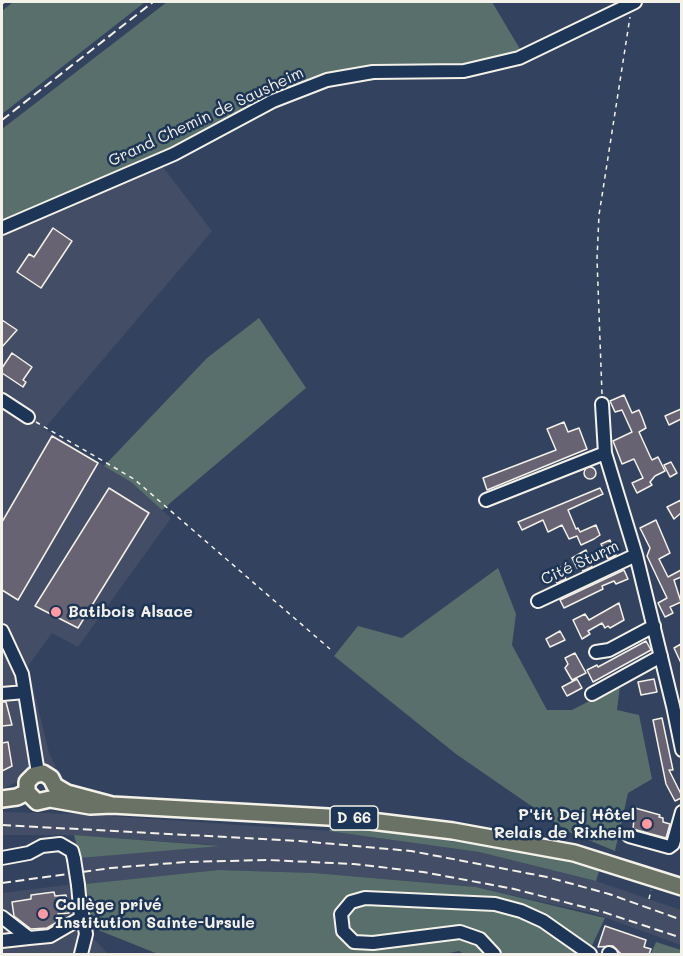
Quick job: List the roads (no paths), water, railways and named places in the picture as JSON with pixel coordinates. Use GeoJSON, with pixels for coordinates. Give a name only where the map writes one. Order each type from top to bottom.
{"type":"FeatureCollection","features":[{"type":"Feature","properties":{"kind":"main road"},"geometry":{"type":"LineString","coordinates":[[38,774],[47,775],[53,793],[37,802],[27,792],[27,782],[38,774]]}},
{"type":"Feature","properties":{"kind":"main road"},"geometry":{"type":"LineString","coordinates":[[2,799],[17,797],[27,792]]}},
{"type":"Feature","properties":{"kind":"main road","name":"D 66"},"geometry":{"type":"LineString","coordinates":[[53,793],[90,806],[112,805],[386,822],[512,841],[592,859],[681,887]]}},
{"type":"Feature","properties":{"kind":"street","name":"Grand Chemin de Sausheim"},"geometry":{"type":"LineString","coordinates":[[2,228],[174,154],[273,101],[327,80],[373,72],[464,70],[519,58],[632,3]]}},
{"type":"Feature","properties":{"kind":"street"},"geometry":{"type":"LineString","coordinates":[[2,400],[28,417]]}},
{"type":"Feature","properties":{"kind":"street"},"geometry":{"type":"LineString","coordinates":[[602,404],[604,453],[636,555],[661,656],[677,704],[681,750]]}},
{"type":"Feature","properties":{"kind":"street"},"geometry":{"type":"LineString","coordinates":[[486,500],[604,453]]}},
{"type":"Feature","properties":{"kind":"street","name":"Cité Sturm"},"geometry":{"type":"LineString","coordinates":[[538,601],[636,555]]}},
{"type":"Feature","properties":{"kind":"street"},"geometry":{"type":"LineString","coordinates":[[596,652],[609,650],[654,626]]}},
{"type":"Feature","properties":{"kind":"street"},"geometry":{"type":"LineString","coordinates":[[2,631],[17,659],[26,692],[38,774]]}},
{"type":"Feature","properties":{"kind":"street"},"geometry":{"type":"LineString","coordinates":[[592,694],[661,656]]}},
{"type":"Feature","properties":{"kind":"street"},"geometry":{"type":"LineString","coordinates":[[2,694],[26,692]]}},
{"type":"Feature","properties":{"kind":"street"},"geometry":{"type":"LineString","coordinates":[[629,836],[669,847],[673,844],[681,812]]}},
{"type":"Feature","properties":{"kind":"street"},"geometry":{"type":"LineString","coordinates":[[2,858],[29,853],[42,846],[60,844],[72,850],[86,934],[83,952]]}},
{"type":"Feature","properties":{"kind":"street"},"geometry":{"type":"LineString","coordinates":[[494,954],[484,942],[465,933],[358,943],[345,935],[340,917],[347,905],[365,897],[423,902],[488,903],[532,915],[564,933],[590,954]]}},
{"type":"Feature","properties":{"kind":"street"},"geometry":{"type":"LineString","coordinates":[[2,941],[39,939],[64,931],[78,922],[82,913]]}},
{"type":"Feature","properties":{"kind":"street"},"geometry":{"type":"LineString","coordinates":[[2,917],[29,938]]}},
{"type":"Feature","properties":{"kind":"street"},"geometry":{"type":"LineString","coordinates":[[436,936],[469,940],[481,946],[488,954]]}},
{"type":"Feature","properties":{"kind":"railway"},"geometry":{"type":"LineString","coordinates":[[2,120],[153,2]]}},
{"type":"Feature","properties":{"kind":"railway"},"geometry":{"type":"LineString","coordinates":[[2,825],[300,841],[411,851],[547,877],[609,894],[682,920]]}},
{"type":"Feature","properties":{"kind":"railway"},"geometry":{"type":"LineString","coordinates":[[2,883],[111,868],[186,862],[268,860],[354,864],[423,872],[514,889],[603,912],[682,938]]}},
{"type":"Feature","properties":{"kind":"place","name":"Batibois Alsace"},"geometry":{"type":"Point","coordinates":[56,612]}},
{"type":"Feature","properties":{"kind":"place","name":"P'tit Dej Hôtel Relais de Rixheim"},"geometry":{"type":"Point","coordinates":[647,824]}},
{"type":"Feature","properties":{"kind":"place","name":"Collège privé Institution Sainte-Ursule"},"geometry":{"type":"Point","coordinates":[43,914]}}]}
